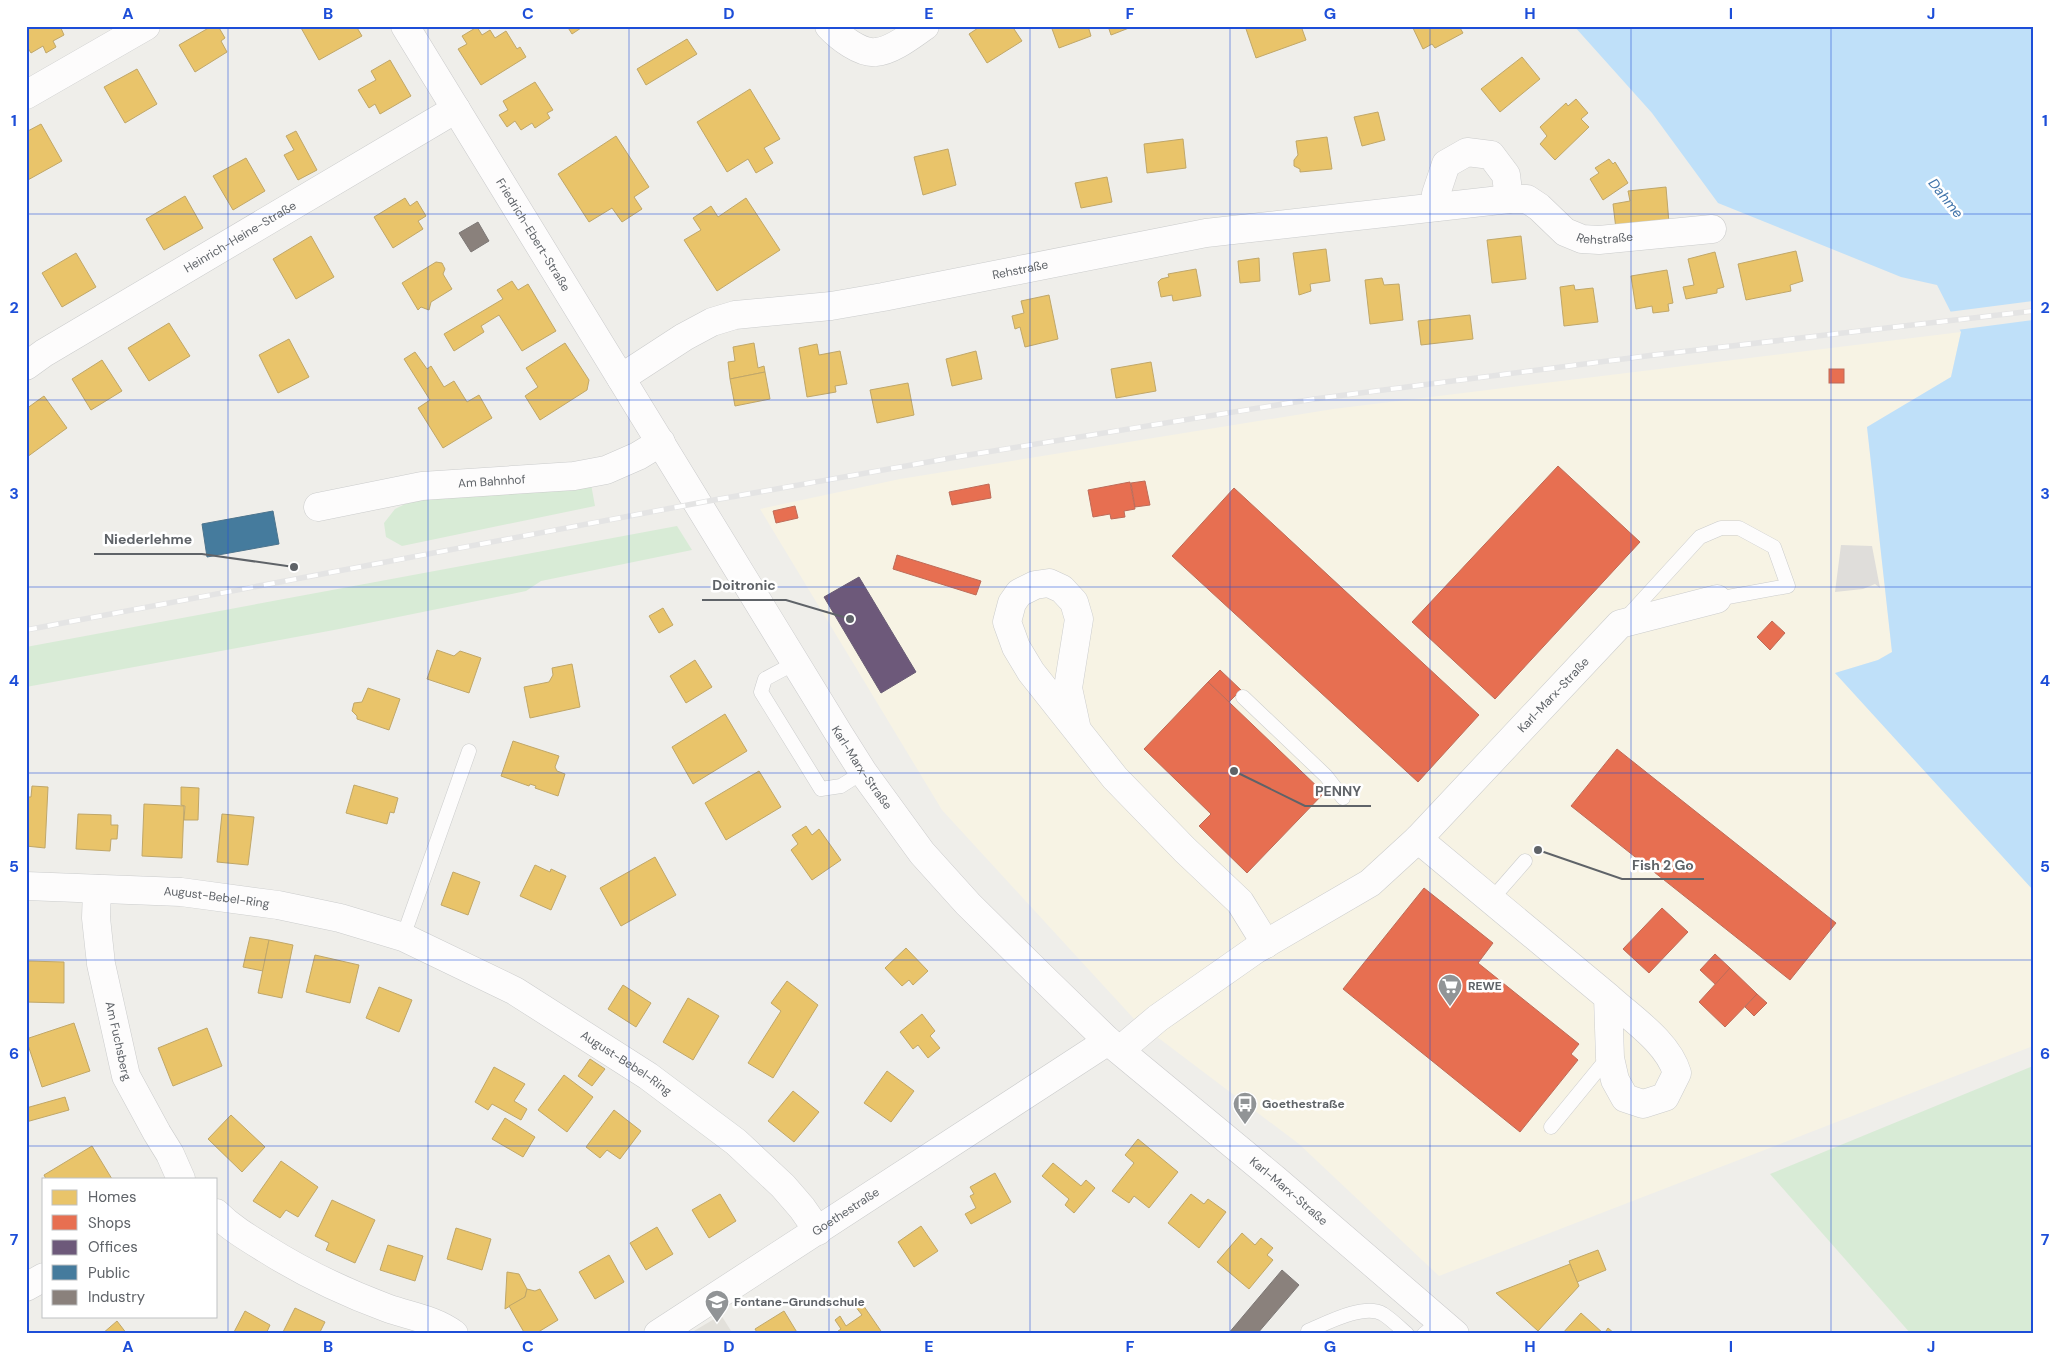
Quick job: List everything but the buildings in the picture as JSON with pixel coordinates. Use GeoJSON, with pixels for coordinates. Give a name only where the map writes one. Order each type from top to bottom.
{"type":"FeatureCollection","features":[{"type":"Feature","properties":{"kind":"street"},"geometry":{"type":"LineString","coordinates":[[26,95],[146,26]]}},
{"type":"Feature","properties":{"kind":"street"},"geometry":{"type":"LineString","coordinates":[[829,26],[853,46],[876,53],[899,44],[925,26]]}},
{"type":"Feature","properties":{"kind":"street","name":"Friedrich-Ebert-Straße"},"geometry":{"type":"LineString","coordinates":[[413,29],[456,109],[661,442]]}},
{"type":"Feature","properties":{"kind":"street","name":"Heinrich-Heine-Straße"},"geometry":{"type":"LineString","coordinates":[[26,366],[44,353],[456,109]]}},
{"type":"Feature","properties":{"kind":"street"},"geometry":{"type":"LineString","coordinates":[[1436,207],[1436,194],[1446,164],[1467,152],[1490,155],[1506,175],[1509,199]]}},
{"type":"Feature","properties":{"kind":"street","name":"Rehstraße"},"geometry":{"type":"LineString","coordinates":[[621,378],[684,337],[712,322],[735,314],[832,306],[1206,233],[1509,199],[1527,199],[1539,207],[1564,232],[1582,239],[1599,240],[1712,229]]}},
{"type":"Feature","properties":{"kind":"street","name":"Am Bahnhof"},"geometry":{"type":"LineString","coordinates":[[318,507],[422,486],[574,476],[606,470],[638,456],[661,442]]}},
{"type":"Feature","properties":{"kind":"street","name":"Karl-Marx-Straße"},"geometry":{"type":"LineString","coordinates":[[661,442],[863,772],[922,853],[968,904],[1114,1045],[1276,1180],[1440,1329]]}},
{"type":"Feature","properties":{"kind":"street"},"geometry":{"type":"LineString","coordinates":[[1077,730],[1068,688],[1079,619],[1074,602],[1062,589],[1049,583],[1035,585],[1019,593],[1012,603],[1007,622],[1016,647],[1031,672],[1115,778],[1185,850],[1240,902],[1266,944]]}},
{"type":"Feature","properties":{"kind":"street"},"geometry":{"type":"LineString","coordinates":[[1620,624],[1718,599]]}},
{"type":"Feature","properties":{"kind":"street","name":"Karl-Marx-Straße"},"geometry":{"type":"LineString","coordinates":[[1114,1045],[1158,1018],[1266,944],[1370,883],[1418,839],[1620,624]]}},
{"type":"Feature","properties":{"kind":"street"},"geometry":{"type":"LineString","coordinates":[[1418,839],[1608,997],[1666,1050],[1674,1062],[1677,1073],[1665,1097],[1643,1104],[1625,1098],[1615,1080],[1610,1055],[1608,997]]}},
{"type":"Feature","properties":{"kind":"street","name":"August-Bebel-Ring"},"geometry":{"type":"LineString","coordinates":[[26,886],[181,892],[278,905],[340,918],[402,937],[515,991],[648,1076],[736,1142],[783,1186],[818,1231]]}},
{"type":"Feature","properties":{"kind":"street","name":"Am Fuchsberg"},"geometry":{"type":"LineString","coordinates":[[97,889],[96,918],[101,964],[126,1076],[170,1154],[179,1178]]}},
{"type":"Feature","properties":{"kind":"street","name":"Goethestraße"},"geometry":{"type":"LineString","coordinates":[[658,1334],[1114,1045]]}},
{"type":"Feature","properties":{"kind":"street"},"geometry":{"type":"LineString","coordinates":[[218,1215],[231,1228],[288,1263],[337,1288],[389,1309],[443,1325],[454,1334]]}},
{"type":"Feature","properties":{"kind":"street"},"geometry":{"type":"LineString","coordinates":[[26,1287],[42,1278]]}},
{"type":"Feature","properties":{"kind":"lane"},"geometry":{"type":"LineString","coordinates":[[1620,624],[1700,537],[1721,528],[1739,528],[1774,547],[1788,586],[1718,599]]}},
{"type":"Feature","properties":{"kind":"lane"},"geometry":{"type":"LineString","coordinates":[[795,663],[765,679],[761,692],[786,733],[821,789],[842,786],[863,772]]}},
{"type":"Feature","properties":{"kind":"lane"},"geometry":{"type":"LineString","coordinates":[[1243,697],[1326,776],[1342,798]]}},
{"type":"Feature","properties":{"kind":"lane"},"geometry":{"type":"LineString","coordinates":[[402,937],[469,751]]}},
{"type":"Feature","properties":{"kind":"lane"},"geometry":{"type":"LineString","coordinates":[[1491,900],[1525,861]]}},
{"type":"Feature","properties":{"kind":"lane"},"geometry":{"type":"LineString","coordinates":[[1551,1126],[1610,1055]]}},
{"type":"Feature","properties":{"kind":"lane"},"geometry":{"type":"LineString","coordinates":[[1308,1331],[1345,1316],[1369,1310],[1382,1313],[1407,1334]]}},
{"type":"Feature","properties":{"kind":"shaded area"},"geometry":{"type":"Polygon","coordinates":[[[1961,332],[1951,377],[1867,427],[1892,652],[1878,660],[1835,673],[2033,890],[2033,1046],[1439,1276],[1299,1144],[1136,1021],[942,810],[760,509],[900,479],[1333,409],[1961,332]]]}},
{"type":"Feature","properties":{"kind":"shaded area"},"geometry":{"type":"Polygon","coordinates":[[[1841,545],[1872,546],[1880,588],[1875,584],[1863,589],[1835,592],[1841,545]]]}},
{"type":"Feature","properties":{"kind":"shaded area","name":"Fontane-Grundschule"},"geometry":{"type":"Polygon","coordinates":[[[721,1315],[733,1334],[690,1334],[694,1331],[721,1315]]]}},
{"type":"Feature","properties":{"kind":"green space"},"geometry":{"type":"Polygon","coordinates":[[[591,484],[595,506],[402,546],[386,537],[384,523],[395,509],[421,496],[591,484]]]}},
{"type":"Feature","properties":{"kind":"green space"},"geometry":{"type":"Polygon","coordinates":[[[677,526],[692,550],[541,581],[526,591],[334,630],[26,687],[26,647],[677,526]]]}},
{"type":"Feature","properties":{"kind":"green space"},"geometry":{"type":"Polygon","coordinates":[[[2033,1066],[2033,1334],[1911,1334],[1770,1174],[2033,1066]]]}},
{"type":"Feature","properties":{"kind":"water","name":"Dahme"},"geometry":{"type":"Polygon","coordinates":[[[1574,26],[2033,26],[2033,890],[1835,673],[1878,660],[1892,652],[1867,427],[1951,377],[1961,332],[1937,285],[1901,277],[1718,203],[1652,113],[1574,26]]]}},
{"type":"Feature","properties":{"kind":"pier"},"geometry":{"type":"Polygon","coordinates":[[[2033,301],[2033,320],[1957,330],[1948,312],[2033,301]]]}},
{"type":"Feature","properties":{"kind":"railway"},"geometry":{"type":"LineString","coordinates":[[26,630],[714,500],[962,456],[1314,399],[1654,355],[2033,311]]}},
{"type":"Feature","properties":{"kind":"place","name":"Niederlehme"},"geometry":{"type":"Point","coordinates":[294,567]}},
{"type":"Feature","properties":{"kind":"place","name":"Doitronic"},"geometry":{"type":"Point","coordinates":[850,619]}},
{"type":"Feature","properties":{"kind":"place","name":"PENNY"},"geometry":{"type":"Point","coordinates":[1234,771]}},
{"type":"Feature","properties":{"kind":"place","name":"Fish 2 Go"},"geometry":{"type":"Point","coordinates":[1538,850]}},
{"type":"Feature","properties":{"kind":"place","name":"REWE"},"geometry":{"type":"Point","coordinates":[1450,1007]}},
{"type":"Feature","properties":{"kind":"place","name":"Goethestraße"},"geometry":{"type":"Point","coordinates":[1245,1125]}},
{"type":"Feature","properties":{"kind":"place","name":"Fontane-Grundschule"},"geometry":{"type":"Point","coordinates":[717,1323]}}]}
